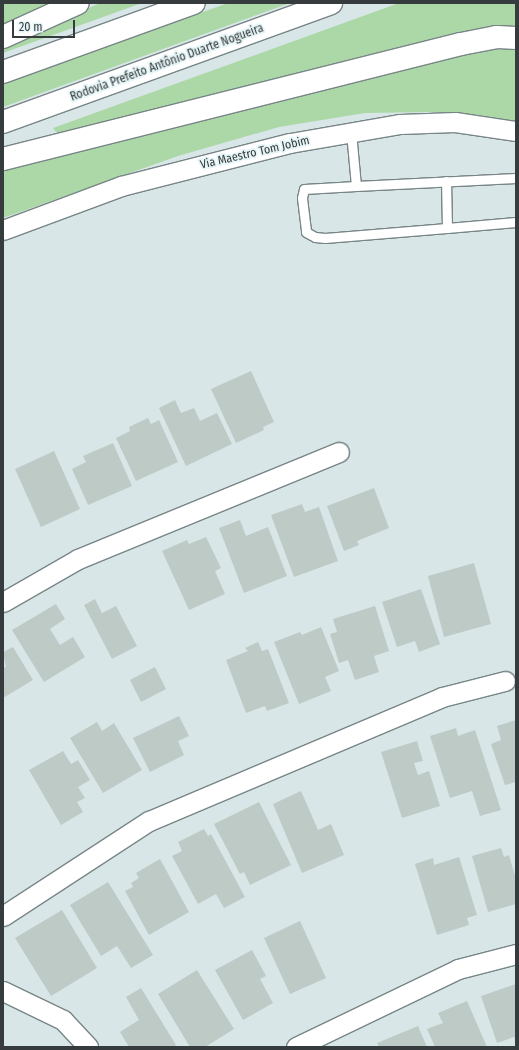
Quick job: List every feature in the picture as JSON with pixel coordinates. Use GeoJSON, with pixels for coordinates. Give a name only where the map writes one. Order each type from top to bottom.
{"type":"FeatureCollection","features":[{"type":"Feature","properties":{"kind":"highway"},"geometry":{"type":"LineString","coordinates":[[3,37],[78,3]]}},
{"type":"Feature","properties":{"kind":"highway"},"geometry":{"type":"LineString","coordinates":[[3,72],[194,3]]}},
{"type":"Feature","properties":{"kind":"highway","name":"Rodovia Prefeito Antônio Duarte Nogueira"},"geometry":{"type":"LineString","coordinates":[[3,122],[331,3]]}},
{"type":"Feature","properties":{"kind":"highway"},"geometry":{"type":"LineString","coordinates":[[3,159],[461,44],[496,37],[516,38]]}},
{"type":"Feature","properties":{"kind":"street","name":"Via Maestro Tom Jobim"},"geometry":{"type":"LineString","coordinates":[[3,230],[121,186],[290,143],[400,124],[455,122],[516,131]]}},
{"type":"Feature","properties":{"kind":"street"},"geometry":{"type":"LineString","coordinates":[[3,602],[78,559],[339,452]]}},
{"type":"Feature","properties":{"kind":"street"},"geometry":{"type":"LineString","coordinates":[[3,916],[149,821],[442,697],[505,681]]}},
{"type":"Feature","properties":{"kind":"street"},"geometry":{"type":"LineString","coordinates":[[296,1047],[458,969],[516,954]]}},
{"type":"Feature","properties":{"kind":"street"},"geometry":{"type":"LineString","coordinates":[[3,991],[64,1020],[88,1047]]}},
{"type":"Feature","properties":{"kind":"lane"},"geometry":{"type":"LineString","coordinates":[[351,132],[356,186]]}},
{"type":"Feature","properties":{"kind":"lane"},"geometry":{"type":"LineString","coordinates":[[516,178],[304,189],[302,198],[306,232],[315,237],[325,238],[516,222]]}},
{"type":"Feature","properties":{"kind":"lane"},"geometry":{"type":"LineString","coordinates":[[446,181],[447,228]]}},
{"type":"Feature","properties":{"kind":"green space"},"geometry":{"type":"Polygon","coordinates":[[[3,3],[54,3],[3,26],[3,3]]]}},
{"type":"Feature","properties":{"kind":"green space"},"geometry":{"type":"Polygon","coordinates":[[[100,3],[142,3],[3,53],[3,47],[100,3]]]}},
{"type":"Feature","properties":{"kind":"green space"},"geometry":{"type":"Polygon","coordinates":[[[228,3],[290,3],[3,107],[3,84],[228,3]]]}},
{"type":"Feature","properties":{"kind":"green space"},"geometry":{"type":"Polygon","coordinates":[[[399,3],[516,3],[516,27],[478,31],[58,134],[53,128],[399,3]]]}},
{"type":"Feature","properties":{"kind":"green space"},"geometry":{"type":"Polygon","coordinates":[[[502,49],[516,50],[516,123],[480,115],[430,112],[365,113],[279,127],[178,156],[3,218],[3,171],[468,53],[502,49]]]}},
{"type":"Feature","properties":{"kind":"building"},"geometry":{"type":"Polygon","coordinates":[[[251,371],[274,422],[263,427],[264,430],[236,443],[211,389],[251,371]]]}},
{"type":"Feature","properties":{"kind":"building"},"geometry":{"type":"Polygon","coordinates":[[[175,400],[181,413],[194,408],[200,421],[217,413],[232,444],[186,466],[159,408],[175,400]]]}},
{"type":"Feature","properties":{"kind":"building"},"geometry":{"type":"Polygon","coordinates":[[[148,418],[151,424],[159,420],[178,462],[136,481],[116,438],[130,431],[129,427],[148,418]]]}},
{"type":"Feature","properties":{"kind":"building"},"geometry":{"type":"Polygon","coordinates":[[[113,443],[132,486],[88,505],[72,469],[86,462],[83,456],[113,443]]]}},
{"type":"Feature","properties":{"kind":"building"},"geometry":{"type":"Polygon","coordinates":[[[54,451],[80,509],[41,527],[15,469],[54,451]]]}},
{"type":"Feature","properties":{"kind":"building"},"geometry":{"type":"Polygon","coordinates":[[[374,488],[389,528],[357,541],[359,545],[344,551],[327,506],[374,488]]]}},
{"type":"Feature","properties":{"kind":"building"},"geometry":{"type":"Polygon","coordinates":[[[302,504],[305,512],[319,507],[338,561],[294,577],[271,515],[302,504]]]}},
{"type":"Feature","properties":{"kind":"building"},"geometry":{"type":"Polygon","coordinates":[[[240,520],[246,536],[268,527],[287,576],[244,593],[219,528],[240,520]]]}},
{"type":"Feature","properties":{"kind":"building"},"geometry":{"type":"Polygon","coordinates":[[[206,537],[221,568],[215,571],[225,594],[189,610],[162,551],[187,540],[189,544],[206,537]]]}},
{"type":"Feature","properties":{"kind":"building"},"geometry":{"type":"Polygon","coordinates":[[[474,563],[491,624],[444,637],[428,576],[474,563]]]}},
{"type":"Feature","properties":{"kind":"building"},"geometry":{"type":"Polygon","coordinates":[[[421,589],[440,644],[419,652],[415,641],[397,647],[382,602],[421,589]]]}},
{"type":"Feature","properties":{"kind":"building"},"geometry":{"type":"Polygon","coordinates":[[[95,599],[102,613],[116,606],[137,646],[112,659],[84,605],[95,599]]]}},
{"type":"Feature","properties":{"kind":"building"},"geometry":{"type":"Polygon","coordinates":[[[56,604],[65,619],[50,629],[60,645],[73,637],[85,657],[44,682],[12,630],[56,604]]]}},
{"type":"Feature","properties":{"kind":"building"},"geometry":{"type":"Polygon","coordinates":[[[375,606],[389,651],[374,656],[379,672],[355,680],[348,660],[339,663],[330,634],[337,632],[333,619],[375,606]]]}},
{"type":"Feature","properties":{"kind":"building"},"geometry":{"type":"Polygon","coordinates":[[[321,627],[339,671],[325,677],[331,691],[299,704],[274,642],[300,632],[302,635],[321,627]]]}},
{"type":"Feature","properties":{"kind":"building"},"geometry":{"type":"Polygon","coordinates":[[[258,642],[262,651],[268,649],[289,703],[267,711],[265,706],[246,713],[226,660],[248,651],[245,648],[258,642]]]}},
{"type":"Feature","properties":{"kind":"building"},"geometry":{"type":"Polygon","coordinates":[[[13,647],[33,680],[3,698],[3,668],[6,667],[3,652],[13,647]]]}},
{"type":"Feature","properties":{"kind":"building"},"geometry":{"type":"Polygon","coordinates":[[[155,667],[166,689],[141,702],[130,680],[155,667]]]}},
{"type":"Feature","properties":{"kind":"building"},"geometry":{"type":"Polygon","coordinates":[[[179,716],[189,736],[178,741],[184,755],[150,772],[133,738],[179,716]]]}},
{"type":"Feature","properties":{"kind":"building"},"geometry":{"type":"Polygon","coordinates":[[[516,720],[516,782],[505,785],[491,744],[501,740],[497,726],[516,720]]]}},
{"type":"Feature","properties":{"kind":"building"},"geometry":{"type":"Polygon","coordinates":[[[97,722],[102,731],[114,723],[142,770],[103,793],[70,738],[97,722]]]}},
{"type":"Feature","properties":{"kind":"building"},"geometry":{"type":"Polygon","coordinates":[[[456,728],[458,736],[475,730],[501,810],[480,816],[472,791],[450,798],[430,736],[456,728]]]}},
{"type":"Feature","properties":{"kind":"building"},"geometry":{"type":"Polygon","coordinates":[[[417,741],[423,761],[414,763],[418,775],[429,771],[440,806],[402,818],[381,752],[417,741]]]}},
{"type":"Feature","properties":{"kind":"building"},"geometry":{"type":"Polygon","coordinates":[[[63,751],[71,764],[78,760],[90,780],[78,787],[85,798],[77,802],[83,812],[61,825],[29,770],[63,751]]]}},
{"type":"Feature","properties":{"kind":"building"},"geometry":{"type":"Polygon","coordinates":[[[301,791],[318,830],[331,824],[344,855],[302,873],[273,804],[301,791]]]}},
{"type":"Feature","properties":{"kind":"building"},"geometry":{"type":"Polygon","coordinates":[[[259,802],[291,865],[250,885],[244,872],[240,874],[214,824],[259,802]]]}},
{"type":"Feature","properties":{"kind":"building"},"geometry":{"type":"Polygon","coordinates":[[[204,829],[208,836],[211,834],[245,897],[224,908],[216,894],[198,904],[172,856],[182,851],[178,842],[204,829]]]}},
{"type":"Feature","properties":{"kind":"building"},"geometry":{"type":"Polygon","coordinates":[[[501,848],[504,857],[509,855],[516,879],[516,904],[488,912],[472,856],[501,848]]]}},
{"type":"Feature","properties":{"kind":"building"},"geometry":{"type":"Polygon","coordinates":[[[459,857],[477,915],[467,918],[469,925],[437,935],[415,864],[433,858],[434,865],[459,857]]]}},
{"type":"Feature","properties":{"kind":"building"},"geometry":{"type":"Polygon","coordinates":[[[160,859],[189,912],[149,935],[125,891],[133,887],[131,883],[139,878],[136,873],[160,859]]]}},
{"type":"Feature","properties":{"kind":"building"},"geometry":{"type":"Polygon","coordinates":[[[108,882],[153,955],[131,968],[117,946],[101,956],[70,905],[108,882]]]}},
{"type":"Feature","properties":{"kind":"building"},"geometry":{"type":"Polygon","coordinates":[[[62,910],[97,968],[51,996],[15,938],[62,910]]]}},
{"type":"Feature","properties":{"kind":"building"},"geometry":{"type":"Polygon","coordinates":[[[300,921],[326,978],[290,994],[264,938],[300,921]]]}},
{"type":"Feature","properties":{"kind":"building"},"geometry":{"type":"Polygon","coordinates":[[[252,950],[266,976],[260,979],[273,1003],[243,1020],[215,970],[252,950]]]}},
{"type":"Feature","properties":{"kind":"building"},"geometry":{"type":"Polygon","coordinates":[[[197,970],[234,1029],[205,1047],[190,1047],[158,994],[197,970]]]}},
{"type":"Feature","properties":{"kind":"building"},"geometry":{"type":"Polygon","coordinates":[[[516,984],[516,1042],[514,1037],[497,1043],[481,996],[516,984]]]}},
{"type":"Feature","properties":{"kind":"building"},"geometry":{"type":"Polygon","coordinates":[[[141,988],[176,1045],[173,1047],[129,1047],[120,1032],[139,1020],[126,997],[141,988]]]}},
{"type":"Feature","properties":{"kind":"building"},"geometry":{"type":"Polygon","coordinates":[[[467,1001],[487,1047],[435,1047],[427,1029],[443,1023],[438,1013],[467,1001]]]}},
{"type":"Feature","properties":{"kind":"building"},"geometry":{"type":"Polygon","coordinates":[[[418,1026],[427,1047],[379,1047],[377,1043],[418,1026]]]}}]}
